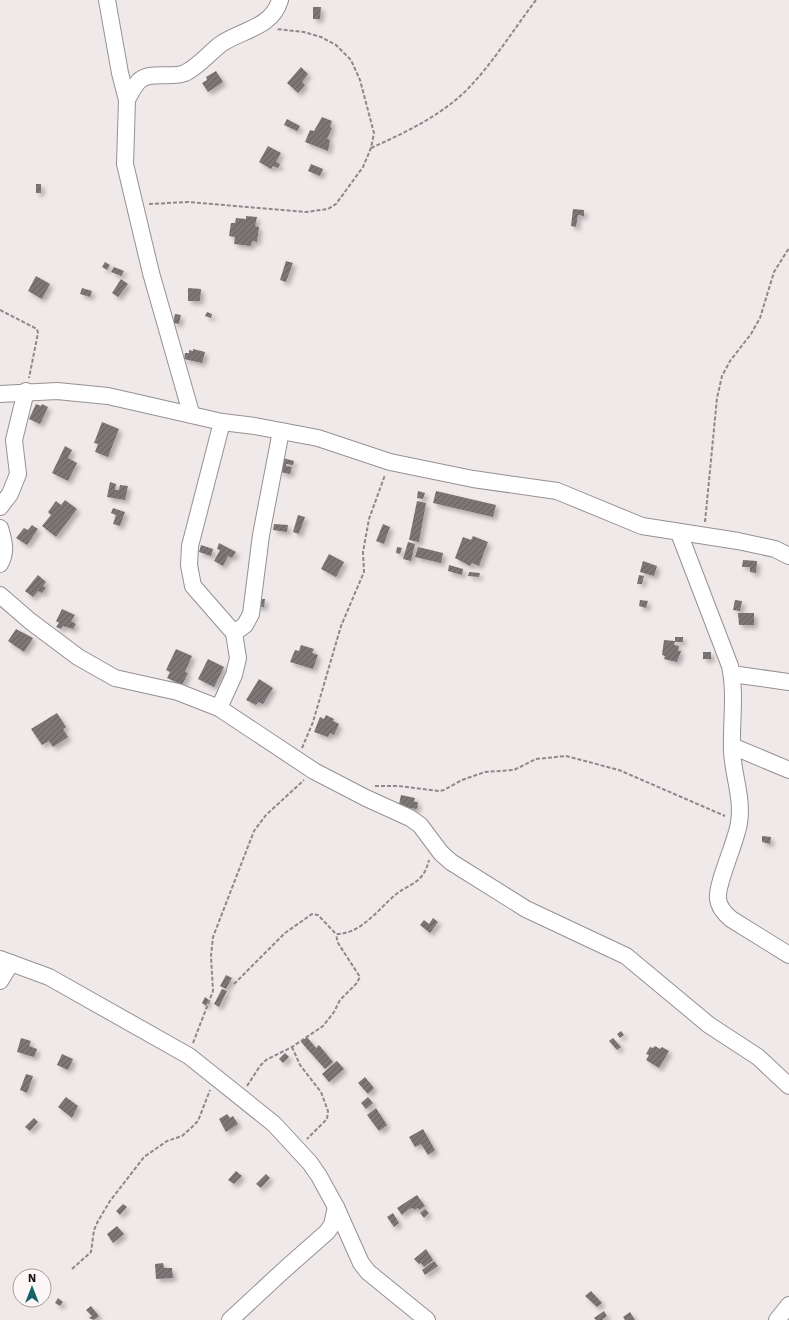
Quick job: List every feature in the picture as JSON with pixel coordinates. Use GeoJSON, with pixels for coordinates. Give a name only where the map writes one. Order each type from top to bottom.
{"type":"FeatureCollection","features":[{"type":"Feature","properties":{"kind":"street"},"geometry":{"type":"LineString","coordinates":[[107,0],[120,73],[127,100],[125,164],[136,204],[151,273],[191,413]]}},
{"type":"Feature","properties":{"kind":"street"},"geometry":{"type":"LineString","coordinates":[[127,100],[138,82],[144,78],[184,74],[224,42],[257,28],[273,13],[280,0]]}},
{"type":"Feature","properties":{"kind":"street"},"geometry":{"type":"LineString","coordinates":[[0,507],[10,494],[18,474],[14,440],[26,391]]}},
{"type":"Feature","properties":{"kind":"street"},"geometry":{"type":"LineString","coordinates":[[0,394],[26,391],[57,391],[108,396],[191,413],[222,422],[318,438],[390,462],[473,478],[557,491],[626,521],[642,526],[679,533],[704,535],[775,549],[789,556]]}},
{"type":"Feature","properties":{"kind":"street"},"geometry":{"type":"LineString","coordinates":[[219,708],[234,675],[238,658],[234,633],[193,586],[189,565],[190,546],[222,422]]}},
{"type":"Feature","properties":{"kind":"street"},"geometry":{"type":"LineString","coordinates":[[234,633],[245,625],[251,614],[261,535],[281,431]]}},
{"type":"Feature","properties":{"kind":"street"},"geometry":{"type":"LineString","coordinates":[[0,528],[5,548],[5,554],[0,564]]}},
{"type":"Feature","properties":{"kind":"street"},"geometry":{"type":"LineString","coordinates":[[679,533],[732,674],[732,746],[740,800],[739,823],[718,892],[720,906],[731,919],[789,956]]}},
{"type":"Feature","properties":{"kind":"street"},"geometry":{"type":"LineString","coordinates":[[0,595],[30,621],[78,657],[115,678],[178,692],[219,708],[314,771],[366,798],[410,818],[420,825],[441,853],[451,862],[526,909],[626,956],[709,1025],[758,1057],[789,1086]]}},
{"type":"Feature","properties":{"kind":"street"},"geometry":{"type":"LineString","coordinates":[[732,674],[789,682]]}},
{"type":"Feature","properties":{"kind":"street"},"geometry":{"type":"LineString","coordinates":[[732,746],[789,770]]}},
{"type":"Feature","properties":{"kind":"street"},"geometry":{"type":"LineString","coordinates":[[0,981],[5,961],[49,977],[189,1056],[215,1076],[274,1124],[298,1149],[319,1176],[336,1206],[355,1250],[368,1272],[427,1320]]}},
{"type":"Feature","properties":{"kind":"street"},"geometry":{"type":"LineString","coordinates":[[230,1320],[327,1232],[332,1225],[336,1206]]}},
{"type":"Feature","properties":{"kind":"street"},"geometry":{"type":"LineString","coordinates":[[777,1320],[789,1305]]}},
{"type":"Feature","properties":{"kind":"path"},"geometry":{"type":"LineString","coordinates":[[371,148],[416,128],[458,98],[473,84],[536,0]]}},
{"type":"Feature","properties":{"kind":"path"},"geometry":{"type":"LineString","coordinates":[[136,204],[188,202],[306,212],[328,209],[336,204],[363,167],[371,148],[374,133],[360,80],[351,60],[336,45],[320,37],[304,32],[257,28]]}},
{"type":"Feature","properties":{"kind":"path"},"geometry":{"type":"LineString","coordinates":[[704,535],[717,398],[722,376],[730,361],[751,334],[760,318],[774,272],[789,248]]}},
{"type":"Feature","properties":{"kind":"path"},"geometry":{"type":"LineString","coordinates":[[0,310],[37,329],[38,333],[26,391]]}},
{"type":"Feature","properties":{"kind":"path"},"geometry":{"type":"LineString","coordinates":[[296,758],[305,742],[313,722],[341,626],[364,572],[363,552],[369,519],[390,462]]}},
{"type":"Feature","properties":{"kind":"path"},"geometry":{"type":"LineString","coordinates":[[370,786],[398,786],[439,791],[444,790],[462,780],[485,772],[514,770],[536,759],[566,756],[619,770],[714,810],[739,823]]}},
{"type":"Feature","properties":{"kind":"path"},"geometry":{"type":"LineString","coordinates":[[189,1056],[200,1022],[213,991],[211,956],[213,938],[254,831],[266,816],[314,771]]}},
{"type":"Feature","properties":{"kind":"path"},"geometry":{"type":"LineString","coordinates":[[336,934],[343,934],[366,922],[398,893],[421,878],[427,869],[430,857],[429,837]]}},
{"type":"Feature","properties":{"kind":"path"},"geometry":{"type":"LineString","coordinates":[[234,984],[286,933],[312,914],[318,915],[336,934],[338,943],[360,979],[340,1000],[334,1012],[323,1026],[292,1048],[262,1064],[240,1097]]}},
{"type":"Feature","properties":{"kind":"path"},"geometry":{"type":"LineString","coordinates":[[292,1048],[300,1065],[320,1092],[328,1115],[327,1119],[298,1149]]}},
{"type":"Feature","properties":{"kind":"path"},"geometry":{"type":"LineString","coordinates":[[72,1270],[91,1252],[94,1230],[98,1221],[110,1201],[144,1157],[167,1141],[182,1136],[198,1120],[215,1076]]}},
{"type":"Feature","properties":{"kind":"building"},"geometry":{"type":"Polygon","coordinates":[[[313,7],[321,7],[320,19],[313,19],[313,7]]]}},
{"type":"Feature","properties":{"kind":"building"},"geometry":{"type":"Polygon","coordinates":[[[301,67],[308,74],[302,82],[305,85],[298,93],[287,83],[301,67]]]}},
{"type":"Feature","properties":{"kind":"building"},"geometry":{"type":"Polygon","coordinates":[[[216,71],[223,82],[208,92],[202,83],[207,80],[206,77],[216,71]]]}},
{"type":"Feature","properties":{"kind":"building"},"geometry":{"type":"Polygon","coordinates":[[[322,117],[332,121],[330,127],[332,128],[327,139],[330,140],[328,151],[305,142],[310,130],[314,131],[322,117]]]}},
{"type":"Feature","properties":{"kind":"building"},"geometry":{"type":"Polygon","coordinates":[[[287,119],[300,126],[297,131],[284,125],[287,119]]]}},
{"type":"Feature","properties":{"kind":"building"},"geometry":{"type":"Polygon","coordinates":[[[268,146],[281,153],[276,162],[280,164],[278,168],[273,166],[271,169],[259,162],[268,146]]]}},
{"type":"Feature","properties":{"kind":"building"},"geometry":{"type":"Polygon","coordinates":[[[311,164],[323,169],[320,176],[308,171],[311,164]]]}},
{"type":"Feature","properties":{"kind":"building"},"geometry":{"type":"Polygon","coordinates":[[[36,184],[41,184],[41,193],[36,193],[36,184]]]}},
{"type":"Feature","properties":{"kind":"building"},"geometry":{"type":"Polygon","coordinates":[[[573,209],[584,210],[584,216],[578,215],[576,227],[571,226],[573,209]]]}},
{"type":"Feature","properties":{"kind":"building"},"geometry":{"type":"Polygon","coordinates":[[[246,216],[257,217],[255,226],[259,227],[257,242],[252,241],[251,246],[234,244],[235,237],[229,236],[231,223],[235,223],[236,218],[246,219],[246,216]]]}},
{"type":"Feature","properties":{"kind":"building"},"geometry":{"type":"Polygon","coordinates":[[[286,261],[293,263],[286,282],[280,280],[286,261]]]}},
{"type":"Feature","properties":{"kind":"building"},"geometry":{"type":"Polygon","coordinates":[[[105,262],[110,265],[107,270],[102,267],[105,262]]]}},
{"type":"Feature","properties":{"kind":"building"},"geometry":{"type":"Polygon","coordinates":[[[114,267],[124,271],[121,276],[111,272],[114,267]]]}},
{"type":"Feature","properties":{"kind":"building"},"geometry":{"type":"Polygon","coordinates":[[[36,276],[50,284],[42,299],[28,291],[36,276]]]}},
{"type":"Feature","properties":{"kind":"building"},"geometry":{"type":"Polygon","coordinates":[[[121,279],[128,284],[118,297],[112,293],[121,279]]]}},
{"type":"Feature","properties":{"kind":"building"},"geometry":{"type":"Polygon","coordinates":[[[82,288],[92,291],[90,297],[80,294],[82,288]]]}},
{"type":"Feature","properties":{"kind":"building"},"geometry":{"type":"Polygon","coordinates":[[[188,288],[201,289],[200,301],[188,301],[188,288]]]}},
{"type":"Feature","properties":{"kind":"building"},"geometry":{"type":"Polygon","coordinates":[[[207,312],[212,314],[211,318],[205,316],[207,312]]]}},
{"type":"Feature","properties":{"kind":"building"},"geometry":{"type":"Polygon","coordinates":[[[175,314],[181,315],[179,324],[173,323],[175,314]]]}},
{"type":"Feature","properties":{"kind":"building"},"geometry":{"type":"Polygon","coordinates":[[[193,349],[205,352],[202,363],[184,359],[185,353],[189,353],[189,350],[193,351],[193,349]]]}},
{"type":"Feature","properties":{"kind":"building"},"geometry":{"type":"Polygon","coordinates":[[[36,404],[41,406],[42,404],[48,407],[40,424],[29,419],[36,404]]]}},
{"type":"Feature","properties":{"kind":"building"},"geometry":{"type":"Polygon","coordinates":[[[102,422],[119,429],[108,457],[95,452],[98,444],[94,443],[102,422]]]}},
{"type":"Feature","properties":{"kind":"building"},"geometry":{"type":"Polygon","coordinates":[[[65,446],[72,450],[68,458],[77,463],[68,481],[52,473],[65,446]]]}},
{"type":"Feature","properties":{"kind":"building"},"geometry":{"type":"Polygon","coordinates":[[[283,458],[294,461],[293,465],[286,464],[286,466],[292,467],[290,474],[280,472],[283,458]]]}},
{"type":"Feature","properties":{"kind":"building"},"geometry":{"type":"Polygon","coordinates":[[[110,482],[116,484],[115,490],[119,490],[120,485],[128,486],[125,500],[107,497],[110,482]]]}},
{"type":"Feature","properties":{"kind":"building"},"geometry":{"type":"Polygon","coordinates":[[[418,491],[425,493],[423,499],[417,498],[418,491]]]}},
{"type":"Feature","properties":{"kind":"building"},"geometry":{"type":"Polygon","coordinates":[[[436,491],[496,505],[493,517],[433,503],[436,491]]]}},
{"type":"Feature","properties":{"kind":"building"},"geometry":{"type":"Polygon","coordinates":[[[65,500],[77,509],[56,537],[42,526],[51,515],[48,512],[56,501],[61,505],[65,500]]]}},
{"type":"Feature","properties":{"kind":"building"},"geometry":{"type":"Polygon","coordinates":[[[417,501],[426,503],[419,542],[409,540],[417,501]]]}},
{"type":"Feature","properties":{"kind":"building"},"geometry":{"type":"Polygon","coordinates":[[[113,508],[125,512],[120,526],[113,524],[116,515],[111,513],[113,508]]]}},
{"type":"Feature","properties":{"kind":"building"},"geometry":{"type":"Polygon","coordinates":[[[298,515],[305,517],[299,534],[293,532],[298,515]]]}},
{"type":"Feature","properties":{"kind":"building"},"geometry":{"type":"Polygon","coordinates":[[[274,524],[288,525],[287,532],[273,530],[274,524]]]}},
{"type":"Feature","properties":{"kind":"building"},"geometry":{"type":"Polygon","coordinates":[[[383,524],[390,527],[384,544],[376,541],[383,524]]]}},
{"type":"Feature","properties":{"kind":"building"},"geometry":{"type":"Polygon","coordinates":[[[32,525],[38,529],[27,545],[16,538],[24,528],[28,530],[32,525]]]}},
{"type":"Feature","properties":{"kind":"building"},"geometry":{"type":"Polygon","coordinates":[[[473,536],[488,542],[479,566],[472,563],[470,566],[455,558],[463,537],[471,540],[473,536]]]}},
{"type":"Feature","properties":{"kind":"building"},"geometry":{"type":"Polygon","coordinates":[[[408,542],[415,544],[411,561],[403,559],[408,542]]]}},
{"type":"Feature","properties":{"kind":"building"},"geometry":{"type":"Polygon","coordinates":[[[219,543],[236,552],[232,558],[228,556],[223,566],[214,561],[220,550],[217,549],[219,543]]]}},
{"type":"Feature","properties":{"kind":"building"},"geometry":{"type":"Polygon","coordinates":[[[201,545],[213,549],[211,556],[199,552],[201,545]]]}},
{"type":"Feature","properties":{"kind":"building"},"geometry":{"type":"Polygon","coordinates":[[[397,547],[402,548],[400,554],[396,553],[397,547]]]}},
{"type":"Feature","properties":{"kind":"building"},"geometry":{"type":"Polygon","coordinates":[[[418,547],[443,553],[441,563],[415,557],[418,547]]]}},
{"type":"Feature","properties":{"kind":"building"},"geometry":{"type":"Polygon","coordinates":[[[329,554],[344,562],[336,577],[321,569],[329,554]]]}},
{"type":"Feature","properties":{"kind":"building"},"geometry":{"type":"Polygon","coordinates":[[[743,560],[757,561],[756,573],[750,572],[750,567],[742,567],[743,560]]]}},
{"type":"Feature","properties":{"kind":"building"},"geometry":{"type":"Polygon","coordinates":[[[643,561],[657,566],[654,576],[640,572],[643,561]]]}},
{"type":"Feature","properties":{"kind":"building"},"geometry":{"type":"Polygon","coordinates":[[[449,565],[463,569],[462,575],[448,571],[449,565]]]}},
{"type":"Feature","properties":{"kind":"building"},"geometry":{"type":"Polygon","coordinates":[[[469,572],[480,573],[479,577],[468,576],[469,572]]]}},
{"type":"Feature","properties":{"kind":"building"},"geometry":{"type":"Polygon","coordinates":[[[38,575],[46,582],[43,586],[46,588],[42,593],[38,591],[33,597],[25,591],[38,575]]]}},
{"type":"Feature","properties":{"kind":"building"},"geometry":{"type":"Polygon","coordinates":[[[639,575],[644,576],[642,584],[637,584],[639,575]]]}},
{"type":"Feature","properties":{"kind":"building"},"geometry":{"type":"Polygon","coordinates":[[[255,599],[265,599],[264,607],[255,606],[255,599]]]}},
{"type":"Feature","properties":{"kind":"building"},"geometry":{"type":"Polygon","coordinates":[[[640,600],[648,601],[646,608],[639,606],[640,600]]]}},
{"type":"Feature","properties":{"kind":"building"},"geometry":{"type":"Polygon","coordinates":[[[735,600],[742,601],[740,611],[733,610],[735,600]]]}},
{"type":"Feature","properties":{"kind":"building"},"geometry":{"type":"Polygon","coordinates":[[[62,609],[75,615],[71,621],[76,624],[73,629],[63,626],[61,629],[56,627],[59,623],[56,621],[62,609]]]}},
{"type":"Feature","properties":{"kind":"building"},"geometry":{"type":"Polygon","coordinates":[[[738,613],[754,613],[754,625],[739,625],[738,613]]]}},
{"type":"Feature","properties":{"kind":"building"},"geometry":{"type":"Polygon","coordinates":[[[16,629],[33,638],[24,652],[8,641],[16,629]]]}},
{"type":"Feature","properties":{"kind":"building"},"geometry":{"type":"Polygon","coordinates":[[[675,637],[683,637],[683,642],[675,642],[674,645],[679,646],[678,651],[681,651],[677,662],[664,659],[665,656],[662,655],[664,640],[675,641],[675,637]]]}},
{"type":"Feature","properties":{"kind":"building"},"geometry":{"type":"Polygon","coordinates":[[[301,645],[314,649],[312,653],[318,655],[313,669],[290,662],[295,650],[299,651],[301,645]]]}},
{"type":"Feature","properties":{"kind":"building"},"geometry":{"type":"Polygon","coordinates":[[[176,649],[192,656],[185,672],[188,673],[182,685],[167,678],[170,672],[166,670],[176,649]]]}},
{"type":"Feature","properties":{"kind":"building"},"geometry":{"type":"Polygon","coordinates":[[[703,652],[711,652],[711,659],[703,659],[703,652]]]}},
{"type":"Feature","properties":{"kind":"building"},"geometry":{"type":"Polygon","coordinates":[[[208,659],[224,667],[214,687],[198,679],[208,659]]]}},
{"type":"Feature","properties":{"kind":"building"},"geometry":{"type":"Polygon","coordinates":[[[259,679],[273,688],[263,704],[258,702],[256,705],[246,700],[259,679]]]}},
{"type":"Feature","properties":{"kind":"building"},"geometry":{"type":"Polygon","coordinates":[[[57,713],[66,727],[63,729],[68,737],[53,747],[49,741],[42,745],[31,729],[57,713]]]}},
{"type":"Feature","properties":{"kind":"building"},"geometry":{"type":"Polygon","coordinates":[[[326,715],[334,719],[333,721],[339,724],[334,735],[330,733],[328,737],[314,732],[320,717],[324,719],[326,715]]]}},
{"type":"Feature","properties":{"kind":"building"},"geometry":{"type":"Polygon","coordinates":[[[401,795],[415,798],[414,802],[418,802],[417,809],[410,808],[410,811],[398,809],[401,795]]]}},
{"type":"Feature","properties":{"kind":"building"},"geometry":{"type":"Polygon","coordinates":[[[762,836],[771,837],[770,844],[762,842],[762,836]]]}},
{"type":"Feature","properties":{"kind":"building"},"geometry":{"type":"Polygon","coordinates":[[[433,918],[438,922],[430,933],[420,925],[424,920],[429,924],[433,918]]]}},
{"type":"Feature","properties":{"kind":"building"},"geometry":{"type":"Polygon","coordinates":[[[226,975],[232,978],[226,989],[220,986],[226,975]]]}},
{"type":"Feature","properties":{"kind":"building"},"geometry":{"type":"Polygon","coordinates":[[[222,989],[227,991],[219,1007],[214,1004],[222,989]]]}},
{"type":"Feature","properties":{"kind":"building"},"geometry":{"type":"Polygon","coordinates":[[[205,997],[209,1000],[206,1006],[202,1003],[205,997]]]}},
{"type":"Feature","properties":{"kind":"building"},"geometry":{"type":"Polygon","coordinates":[[[621,1031],[624,1035],[620,1038],[617,1034],[621,1031]]]}},
{"type":"Feature","properties":{"kind":"building"},"geometry":{"type":"Polygon","coordinates":[[[307,1037],[316,1048],[319,1045],[333,1062],[325,1069],[301,1042],[307,1037]]]}},
{"type":"Feature","properties":{"kind":"building"},"geometry":{"type":"Polygon","coordinates":[[[21,1038],[31,1041],[29,1046],[37,1049],[34,1057],[17,1052],[21,1038]]]}},
{"type":"Feature","properties":{"kind":"building"},"geometry":{"type":"Polygon","coordinates":[[[613,1038],[621,1047],[617,1050],[609,1041],[613,1038]]]}},
{"type":"Feature","properties":{"kind":"building"},"geometry":{"type":"Polygon","coordinates":[[[655,1046],[660,1049],[662,1047],[669,1051],[659,1068],[646,1060],[649,1055],[646,1054],[650,1047],[653,1048],[655,1046]]]}},
{"type":"Feature","properties":{"kind":"building"},"geometry":{"type":"Polygon","coordinates":[[[285,1053],[289,1057],[283,1063],[279,1059],[285,1053]]]}},
{"type":"Feature","properties":{"kind":"building"},"geometry":{"type":"Polygon","coordinates":[[[62,1054],[73,1059],[68,1070],[57,1065],[62,1054]]]}},
{"type":"Feature","properties":{"kind":"building"},"geometry":{"type":"Polygon","coordinates":[[[337,1061],[344,1069],[329,1082],[322,1074],[337,1061]]]}},
{"type":"Feature","properties":{"kind":"building"},"geometry":{"type":"Polygon","coordinates":[[[26,1074],[33,1076],[27,1093],[20,1090],[26,1074]]]}},
{"type":"Feature","properties":{"kind":"building"},"geometry":{"type":"Polygon","coordinates":[[[365,1077],[374,1088],[368,1094],[358,1083],[365,1077]]]}},
{"type":"Feature","properties":{"kind":"building"},"geometry":{"type":"Polygon","coordinates":[[[66,1097],[78,1106],[72,1118],[58,1107],[66,1097]]]}},
{"type":"Feature","properties":{"kind":"building"},"geometry":{"type":"Polygon","coordinates":[[[368,1097],[373,1103],[366,1109],[361,1103],[368,1097]]]}},
{"type":"Feature","properties":{"kind":"building"},"geometry":{"type":"Polygon","coordinates":[[[376,1108],[387,1125],[379,1131],[367,1115],[376,1108]]]}},
{"type":"Feature","properties":{"kind":"building"},"geometry":{"type":"Polygon","coordinates":[[[227,1114],[230,1118],[233,1116],[238,1124],[226,1132],[219,1119],[227,1114]]]}},
{"type":"Feature","properties":{"kind":"building"},"geometry":{"type":"Polygon","coordinates":[[[34,1118],[38,1122],[30,1131],[25,1127],[34,1118]]]}},
{"type":"Feature","properties":{"kind":"building"},"geometry":{"type":"Polygon","coordinates":[[[423,1129],[435,1150],[428,1155],[421,1144],[415,1147],[409,1137],[423,1129]]]}},
{"type":"Feature","properties":{"kind":"building"},"geometry":{"type":"Polygon","coordinates":[[[236,1171],[242,1176],[234,1184],[228,1180],[236,1171]]]}},
{"type":"Feature","properties":{"kind":"building"},"geometry":{"type":"Polygon","coordinates":[[[266,1174],[270,1178],[261,1188],[256,1184],[266,1174]]]}},
{"type":"Feature","properties":{"kind":"building"},"geometry":{"type":"Polygon","coordinates":[[[417,1195],[425,1206],[419,1210],[418,1208],[414,1210],[413,1208],[409,1209],[402,1215],[397,1208],[417,1195]]]}},
{"type":"Feature","properties":{"kind":"building"},"geometry":{"type":"Polygon","coordinates":[[[123,1204],[127,1207],[120,1215],[116,1211],[123,1204]]]}},
{"type":"Feature","properties":{"kind":"building"},"geometry":{"type":"Polygon","coordinates":[[[425,1209],[429,1213],[424,1218],[420,1213],[425,1209]]]}},
{"type":"Feature","properties":{"kind":"building"},"geometry":{"type":"Polygon","coordinates":[[[393,1213],[399,1223],[394,1227],[387,1217],[393,1213]]]}},
{"type":"Feature","properties":{"kind":"building"},"geometry":{"type":"Polygon","coordinates":[[[117,1226],[124,1234],[113,1243],[107,1234],[117,1226]]]}},
{"type":"Feature","properties":{"kind":"building"},"geometry":{"type":"Polygon","coordinates":[[[426,1249],[433,1260],[424,1267],[421,1263],[419,1264],[414,1259],[426,1249]]]}},
{"type":"Feature","properties":{"kind":"building"},"geometry":{"type":"Polygon","coordinates":[[[434,1261],[438,1266],[425,1275],[422,1270],[434,1261]]]}},
{"type":"Feature","properties":{"kind":"building"},"geometry":{"type":"Polygon","coordinates":[[[163,1263],[164,1268],[172,1268],[173,1278],[156,1279],[155,1264],[163,1263]]]}},
{"type":"Feature","properties":{"kind":"building"},"geometry":{"type":"Polygon","coordinates":[[[591,1291],[602,1303],[597,1307],[585,1296],[591,1291]]]}},
{"type":"Feature","properties":{"kind":"building"},"geometry":{"type":"Polygon","coordinates":[[[58,1298],[63,1302],[60,1306],[55,1303],[58,1298]]]}},
{"type":"Feature","properties":{"kind":"building"},"geometry":{"type":"Polygon","coordinates":[[[91,1306],[99,1316],[94,1320],[89,1318],[92,1316],[86,1310],[91,1306]]]}},
{"type":"Feature","properties":{"kind":"building"},"geometry":{"type":"Polygon","coordinates":[[[604,1311],[607,1316],[602,1320],[596,1320],[594,1318],[604,1311]]]}},
{"type":"Feature","properties":{"kind":"building"},"geometry":{"type":"Polygon","coordinates":[[[630,1312],[635,1320],[625,1320],[623,1317],[630,1312]]]}}]}
